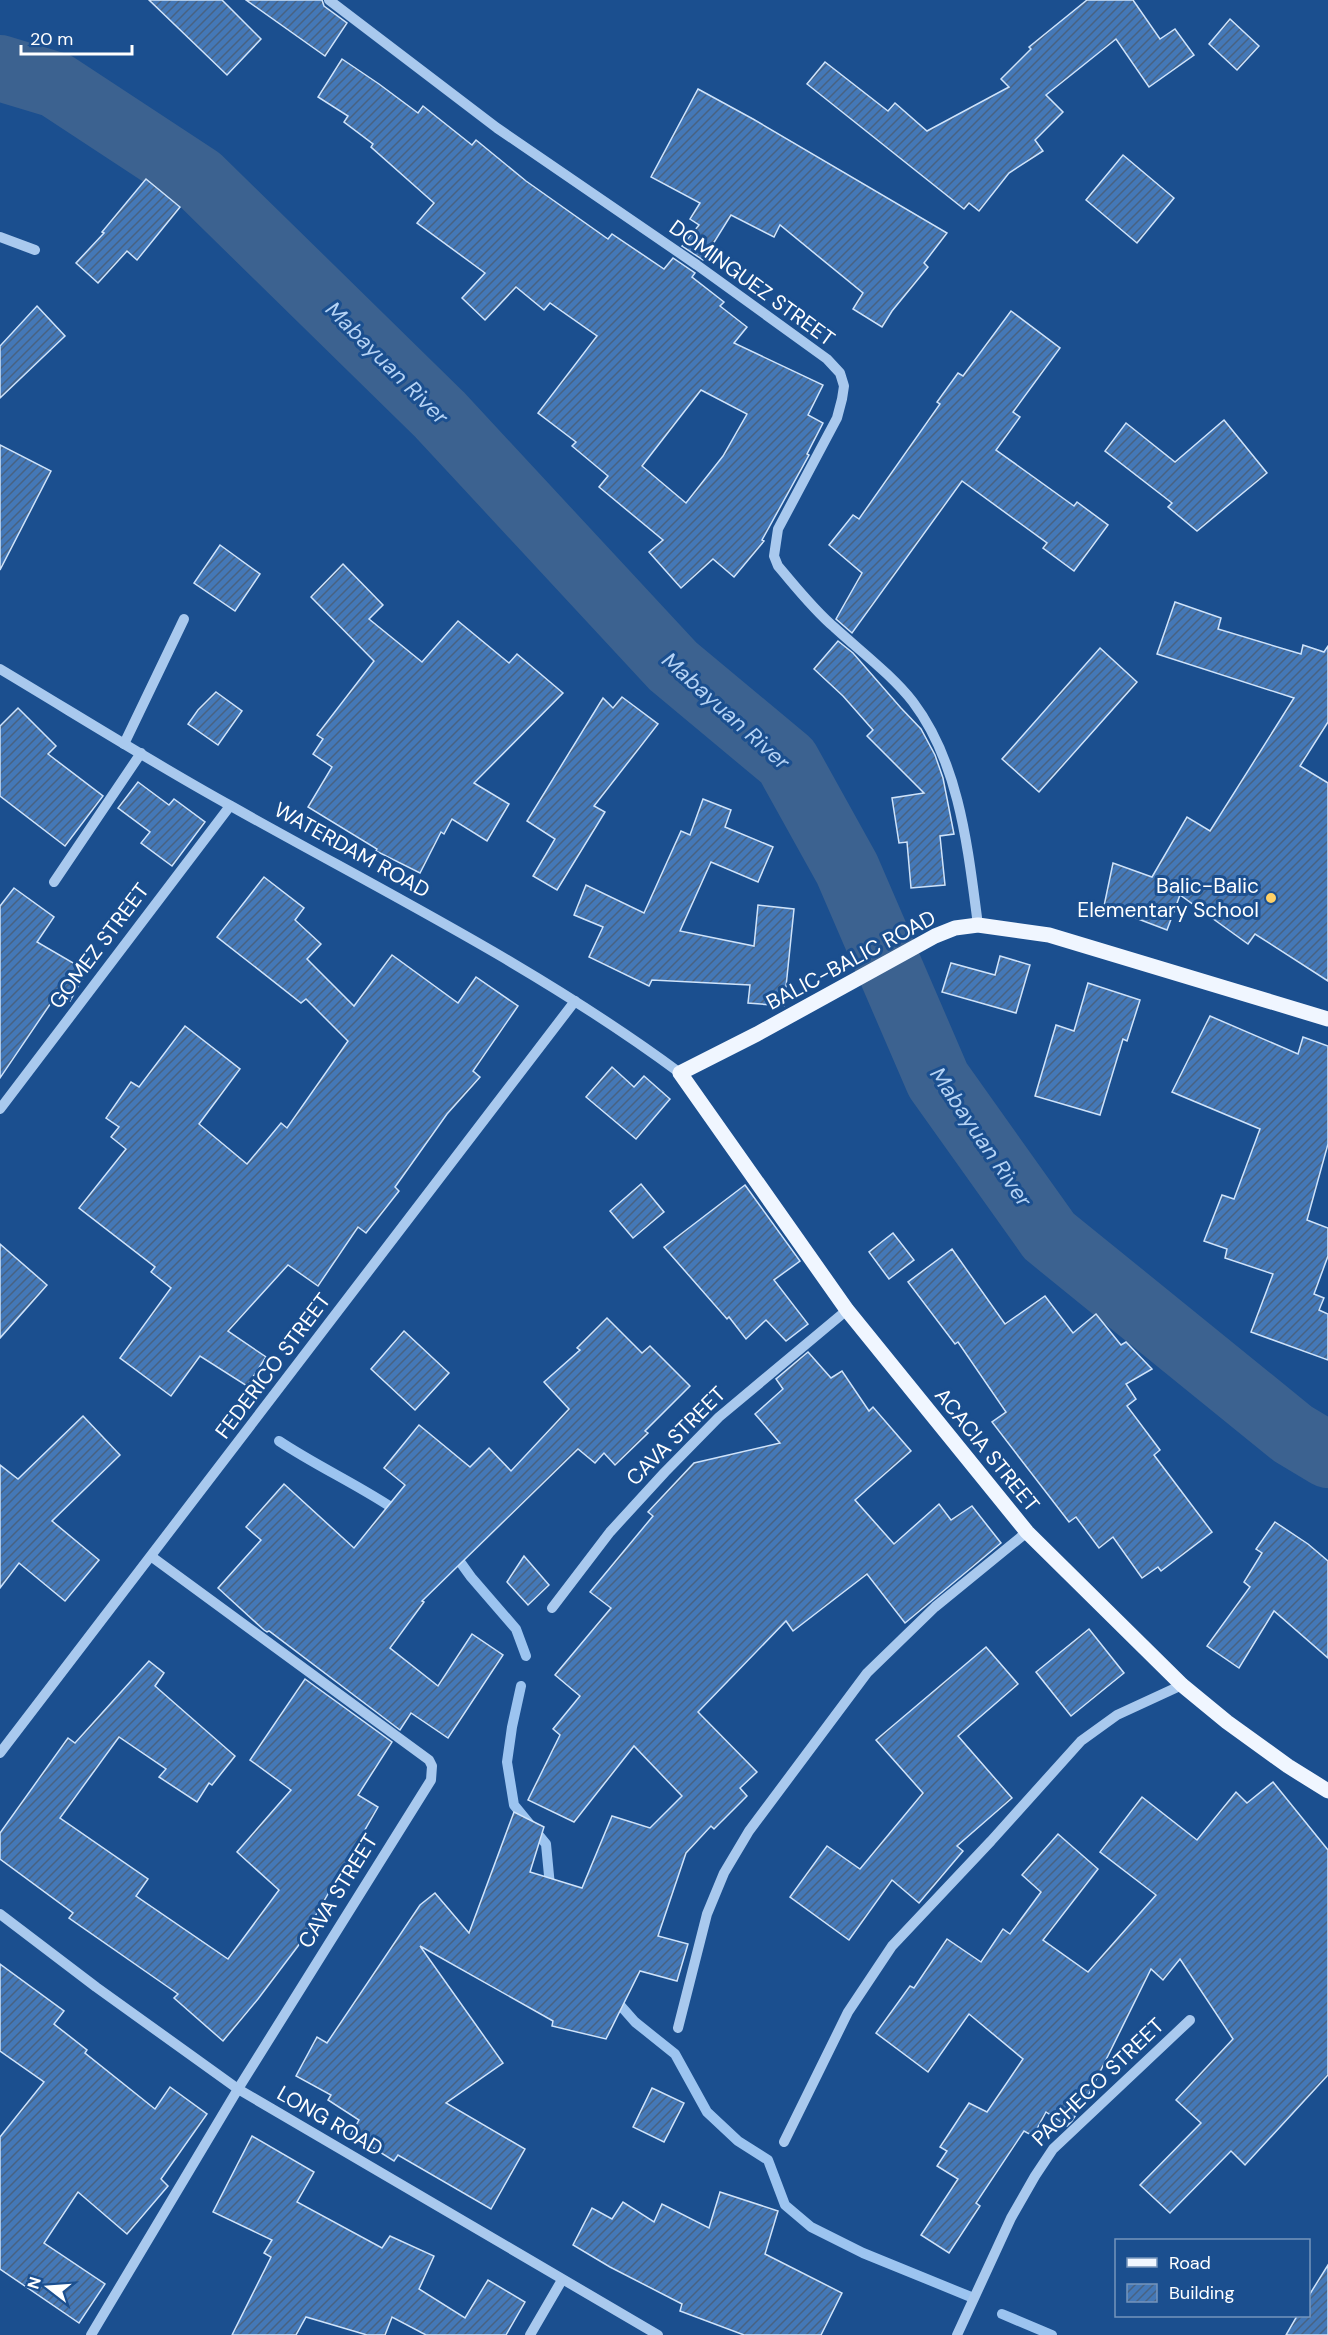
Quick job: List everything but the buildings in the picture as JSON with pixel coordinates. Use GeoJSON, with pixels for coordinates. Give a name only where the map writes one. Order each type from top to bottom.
{"type":"FeatureCollection","features":[{"type":"Feature","properties":{"kind":"main road","name":"BALIC-BALIC ROAD"},"geometry":{"type":"LineString","coordinates":[[680,1073],[758,1034],[904,951],[955,928],[978,925],[1048,935],[1328,1019]]}},
{"type":"Feature","properties":{"kind":"main road","name":"ACACIA STREET"},"geometry":{"type":"LineString","coordinates":[[680,1073],[847,1310],[1027,1532],[1182,1685],[1227,1722],[1288,1766],[1328,1791]]}},
{"type":"Feature","properties":{"kind":"street","name":"DOMINGUEZ STREET"},"geometry":{"type":"LineString","coordinates":[[329,0],[497,128],[697,265],[827,359],[840,373],[844,386],[837,418],[778,529],[774,556],[778,566],[831,625],[913,702],[933,735],[949,770],[972,877],[978,925]]}},
{"type":"Feature","properties":{"kind":"street"},"geometry":{"type":"LineString","coordinates":[[0,237],[35,250]]}},
{"type":"Feature","properties":{"kind":"street"},"geometry":{"type":"LineString","coordinates":[[124,744],[184,619]]}},
{"type":"Feature","properties":{"kind":"street","name":"WATERDAM ROAD"},"geometry":{"type":"LineString","coordinates":[[0,669],[230,806],[366,879],[575,1001],[636,1040],[680,1073]]}},
{"type":"Feature","properties":{"kind":"street"},"geometry":{"type":"LineString","coordinates":[[54,882],[141,753]]}},
{"type":"Feature","properties":{"kind":"street","name":"GOMEZ STREET"},"geometry":{"type":"LineString","coordinates":[[0,1109],[230,806]]}},
{"type":"Feature","properties":{"kind":"street","name":"FEDERICO STREET"},"geometry":{"type":"LineString","coordinates":[[0,1753],[575,1001]]}},
{"type":"Feature","properties":{"kind":"street","name":"CAVA STREET"},"geometry":{"type":"LineString","coordinates":[[552,1608],[610,1532],[719,1417],[847,1310]]}},
{"type":"Feature","properties":{"kind":"street"},"geometry":{"type":"LineString","coordinates":[[678,2028],[707,1914],[724,1873],[749,1831],[867,1673],[935,1607],[1027,1532]]}},
{"type":"Feature","properties":{"kind":"street","name":"CAVA STREET"},"geometry":{"type":"LineString","coordinates":[[91,2335],[238,2089],[430,1780],[432,1766],[429,1760],[152,1557]]}},
{"type":"Feature","properties":{"kind":"street"},"geometry":{"type":"LineString","coordinates":[[784,2142],[848,2012],[892,1946],[983,1850],[1081,1741],[1117,1715],[1182,1685]]}},
{"type":"Feature","properties":{"kind":"street","name":"LONG ROAD"},"geometry":{"type":"LineString","coordinates":[[0,1914],[96,1987],[238,2089],[658,2335]]}},
{"type":"Feature","properties":{"kind":"street","name":"PACHECO STREET"},"geometry":{"type":"LineString","coordinates":[[957,2335],[1011,2218],[1053,2149],[1190,2020]]}},
{"type":"Feature","properties":{"kind":"street"},"geometry":{"type":"LineString","coordinates":[[530,2335],[562,2280]]}},
{"type":"Feature","properties":{"kind":"waterway","name":"Mabayuan River"},"geometry":{"type":"LineString","coordinates":[[0,68],[56,85],[199,179],[440,415],[673,666],[787,761],[847,869],[938,1080],[1049,1236],[1293,1434],[1328,1455]]}},
{"type":"Feature","properties":{"kind":"waterway"},"geometry":{"type":"LineString","coordinates":[[279,1441],[400,1513]]}},
{"type":"Feature","properties":{"kind":"waterway"},"geometry":{"type":"LineString","coordinates":[[453,1552],[471,1577],[516,1629],[526,1656]]}},
{"type":"Feature","properties":{"kind":"waterway"},"geometry":{"type":"LineString","coordinates":[[521,1686],[507,1762],[514,1805],[546,1844],[550,1886],[554,1890]]}},
{"type":"Feature","properties":{"kind":"waterway"},"geometry":{"type":"LineString","coordinates":[[613,1997],[635,2022],[675,2054],[707,2112],[738,2141],[768,2160],[785,2205],[811,2227],[863,2253],[971,2297]]}},
{"type":"Feature","properties":{"kind":"waterway"},"geometry":{"type":"LineString","coordinates":[[1002,2314],[1052,2335]]}},
{"type":"Feature","properties":{"kind":"place","name":"Balic-Balic Elementary School"},"geometry":{"type":"Point","coordinates":[1271,898]}}]}
